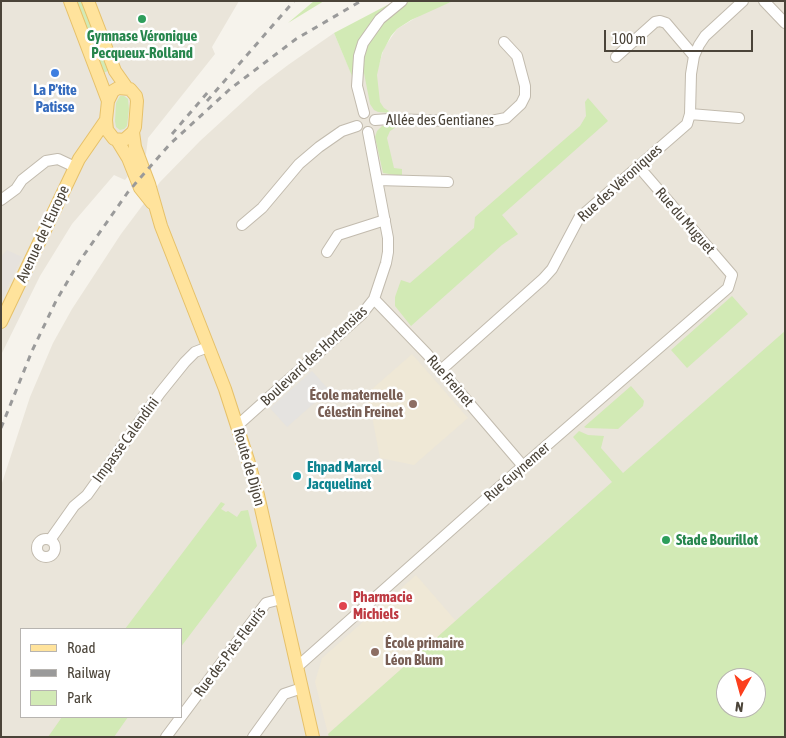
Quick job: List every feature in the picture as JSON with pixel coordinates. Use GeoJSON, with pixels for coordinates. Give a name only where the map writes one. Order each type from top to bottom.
{"type":"FeatureCollection","features":[{"type":"Feature","properties":{"kind":"main road"},"geometry":{"type":"LineString","coordinates":[[70,1],[108,101]]}},
{"type":"Feature","properties":{"kind":"main road"},"geometry":{"type":"LineString","coordinates":[[87,148],[116,139],[124,140],[133,132],[137,101],[133,92],[127,88],[115,71],[88,1]]}},
{"type":"Feature","properties":{"kind":"main road"},"geometry":{"type":"LineString","coordinates":[[116,139],[107,130],[108,101],[113,91],[118,88],[127,88]]}},
{"type":"Feature","properties":{"kind":"main road","name":"Avenue de l'Europe"},"geometry":{"type":"LineString","coordinates":[[1,322],[74,167],[106,120]]}},
{"type":"Feature","properties":{"kind":"main road","name":"Route de Dijon"},"geometry":{"type":"LineString","coordinates":[[133,132],[135,147],[149,184],[155,207],[238,425],[258,495],[314,737]]}},
{"type":"Feature","properties":{"kind":"main road","name":"Route de Dijon"},"geometry":{"type":"LineString","coordinates":[[116,139],[128,158],[140,188],[155,207]]}},
{"type":"Feature","properties":{"kind":"street"},"geometry":{"type":"LineString","coordinates":[[364,114],[357,86],[359,56],[363,43],[380,19],[402,1]]}},
{"type":"Feature","properties":{"kind":"street"},"geometry":{"type":"LineString","coordinates":[[739,118],[690,114],[691,74],[694,56],[705,36],[743,1]]}},
{"type":"Feature","properties":{"kind":"street"},"geometry":{"type":"LineString","coordinates":[[764,1],[785,23]]}},
{"type":"Feature","properties":{"kind":"street"},"geometry":{"type":"LineString","coordinates":[[616,57],[655,22],[660,21],[666,23],[694,56]]}},
{"type":"Feature","properties":{"kind":"street","name":"Allée des Gentianes"},"geometry":{"type":"LineString","coordinates":[[375,120],[486,122],[506,118],[521,104],[525,96],[525,86],[517,56],[504,42]]}},
{"type":"Feature","properties":{"kind":"street"},"geometry":{"type":"LineString","coordinates":[[364,114],[372,116],[375,120],[375,126],[368,132],[362,132],[357,126],[357,119],[364,114]]}},
{"type":"Feature","properties":{"kind":"street","name":"Rue des Véroniques"},"geometry":{"type":"LineString","coordinates":[[440,370],[543,279],[552,269],[579,218],[687,124],[690,114]]}},
{"type":"Feature","properties":{"kind":"street"},"geometry":{"type":"LineString","coordinates":[[242,225],[262,208],[299,164],[334,136],[357,126]]}},
{"type":"Feature","properties":{"kind":"street","name":"Boulevard des Hortensias"},"geometry":{"type":"LineString","coordinates":[[238,425],[362,314],[374,299],[381,282],[388,252],[386,220],[368,132]]}},
{"type":"Feature","properties":{"kind":"street"},"geometry":{"type":"LineString","coordinates":[[1,200],[16,189],[22,180],[46,161],[58,159],[74,167]]}},
{"type":"Feature","properties":{"kind":"street","name":"Rue du Muguet"},"geometry":{"type":"LineString","coordinates":[[638,166],[732,275]]}},
{"type":"Feature","properties":{"kind":"street"},"geometry":{"type":"LineString","coordinates":[[378,180],[448,182]]}},
{"type":"Feature","properties":{"kind":"street"},"geometry":{"type":"LineString","coordinates":[[327,252],[338,235],[386,220]]}},
{"type":"Feature","properties":{"kind":"street","name":"Rue Guynemer"},"geometry":{"type":"LineString","coordinates":[[297,667],[523,466],[728,288],[732,275]]}},
{"type":"Feature","properties":{"kind":"street","name":"Rue Freinet"},"geometry":{"type":"LineString","coordinates":[[374,299],[440,370],[523,466]]}},
{"type":"Feature","properties":{"kind":"street","name":"Impasse Calendini"},"geometry":{"type":"LineString","coordinates":[[50,540],[74,506],[87,495],[160,393],[185,362],[195,352],[208,347]]}},
{"type":"Feature","properties":{"kind":"street","name":"Rue des Près Fleuris"},"geometry":{"type":"LineString","coordinates":[[182,716],[266,603],[281,599]]}},
{"type":"Feature","properties":{"kind":"street"},"geometry":{"type":"LineString","coordinates":[[252,737],[284,694],[302,688]]}},
{"type":"Feature","properties":{"kind":"street","name":"Rue des Près Fleuris"},"geometry":{"type":"LineString","coordinates":[[166,737],[180,718]]}},
{"type":"Feature","properties":{"kind":"shaded area"},"geometry":{"type":"Polygon","coordinates":[[[1,1],[239,1],[212,47],[215,54],[148,138],[146,154],[125,180],[114,175],[72,224],[40,276],[1,355],[1,1]]]}},
{"type":"Feature","properties":{"kind":"shaded area"},"geometry":{"type":"Polygon","coordinates":[[[453,1],[785,1],[785,737],[1,737],[1,486],[30,397],[53,343],[72,309],[121,234],[160,182],[200,141],[259,87],[334,33],[352,75],[377,71],[384,48],[397,29],[427,11],[453,1]]]}},
{"type":"Feature","properties":{"kind":"shaded area"},"geometry":{"type":"Polygon","coordinates":[[[7,250],[22,257],[1,300],[1,257],[7,250]]]}},
{"type":"Feature","properties":{"kind":"shaded area","name":"École maternelle Célestin Freinet"},"geometry":{"type":"Polygon","coordinates":[[[412,354],[468,418],[414,465],[380,458],[372,416],[375,412],[363,397],[412,354]]]}},
{"type":"Feature","properties":{"kind":"shaded area"},"geometry":{"type":"Polygon","coordinates":[[[312,371],[329,390],[287,427],[270,408],[312,371]]]}},
{"type":"Feature","properties":{"kind":"shaded area","name":"École primaire Léon Blum"},"geometry":{"type":"Polygon","coordinates":[[[416,575],[456,621],[328,734],[315,682],[322,658],[416,575]]]}},
{"type":"Feature","properties":{"kind":"green space"},"geometry":{"type":"Polygon","coordinates":[[[75,1],[83,1],[110,70],[101,74],[75,1]]]}},
{"type":"Feature","properties":{"kind":"green space"},"geometry":{"type":"Polygon","coordinates":[[[314,1],[324,1],[288,23],[314,1]]]}},
{"type":"Feature","properties":{"kind":"green space"},"geometry":{"type":"Polygon","coordinates":[[[395,1],[453,1],[411,20],[397,29],[391,36],[382,53],[377,75],[380,102],[384,108],[392,113],[378,112],[370,104],[364,73],[352,76],[334,33],[395,1]]]}},
{"type":"Feature","properties":{"kind":"green space"},"geometry":{"type":"Polygon","coordinates":[[[120,96],[128,99],[129,109],[127,126],[120,130],[116,127],[115,121],[116,103],[120,96]]]}},
{"type":"Feature","properties":{"kind":"green space"},"geometry":{"type":"Polygon","coordinates":[[[588,98],[608,121],[502,215],[518,234],[502,245],[411,326],[395,306],[395,297],[401,280],[410,283],[474,228],[475,217],[580,126],[586,116],[585,102],[588,98]]]}},
{"type":"Feature","properties":{"kind":"green space"},"geometry":{"type":"Polygon","coordinates":[[[382,126],[398,126],[390,131],[387,138],[394,168],[402,169],[402,176],[383,173],[375,137],[377,131],[382,126]]]}},
{"type":"Feature","properties":{"kind":"green space"},"geometry":{"type":"Polygon","coordinates":[[[732,296],[748,314],[687,368],[671,350],[732,296]]]}},
{"type":"Feature","properties":{"kind":"green space","name":"Stade Bourillot"},"geometry":{"type":"Polygon","coordinates":[[[785,331],[785,737],[329,737],[328,734],[612,482],[573,437],[579,431],[588,435],[604,436],[601,448],[623,473],[785,331]]]}},
{"type":"Feature","properties":{"kind":"green space"},"geometry":{"type":"Polygon","coordinates":[[[631,386],[644,401],[643,406],[618,429],[584,427],[631,386]]]}},
{"type":"Feature","properties":{"kind":"green space"},"geometry":{"type":"Polygon","coordinates":[[[221,502],[225,504],[221,509],[237,517],[241,511],[248,510],[257,546],[182,646],[182,628],[126,628],[221,502]]]}},
{"type":"Feature","properties":{"kind":"green space"},"geometry":{"type":"Polygon","coordinates":[[[61,718],[127,718],[114,737],[48,737],[61,718]]]}},
{"type":"Feature","properties":{"kind":"railway"},"geometry":{"type":"LineString","coordinates":[[207,101],[294,1]]}},
{"type":"Feature","properties":{"kind":"railway"},"geometry":{"type":"LineString","coordinates":[[1,428],[32,351],[56,301],[79,262],[128,192],[170,144],[230,89],[296,39],[361,1]]}},
{"type":"Feature","properties":{"kind":"railway"},"geometry":{"type":"LineString","coordinates":[[172,134],[208,92]]}},
{"type":"Feature","properties":{"kind":"place","name":"Gymnase Véronique Pecqueux-Rolland"},"geometry":{"type":"Point","coordinates":[142,19]}},
{"type":"Feature","properties":{"kind":"place","name":"La P'tite Patisse"},"geometry":{"type":"Point","coordinates":[55,73]}},
{"type":"Feature","properties":{"kind":"place","name":"École maternelle Célestin Freinet"},"geometry":{"type":"Point","coordinates":[413,404]}},
{"type":"Feature","properties":{"kind":"place","name":"Ehpad Marcel Jacquelinet"},"geometry":{"type":"Point","coordinates":[297,476]}},
{"type":"Feature","properties":{"kind":"place","name":"Stade Bourillot"},"geometry":{"type":"Point","coordinates":[666,540]}},
{"type":"Feature","properties":{"kind":"place","name":"Pharmacie Michiels"},"geometry":{"type":"Point","coordinates":[343,606]}},
{"type":"Feature","properties":{"kind":"place","name":"École primaire Léon Blum"},"geometry":{"type":"Point","coordinates":[375,652]}}]}
